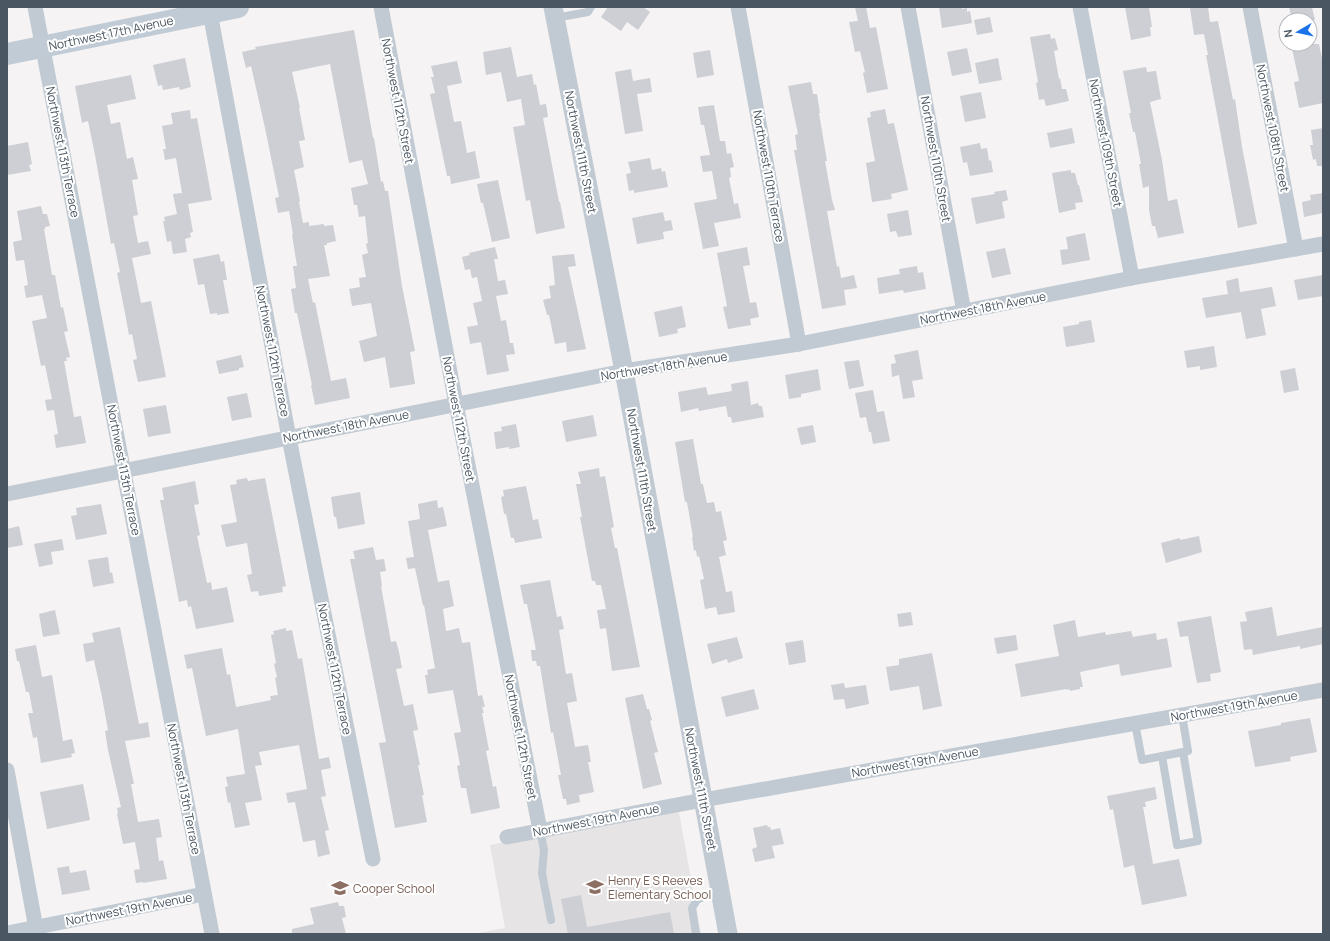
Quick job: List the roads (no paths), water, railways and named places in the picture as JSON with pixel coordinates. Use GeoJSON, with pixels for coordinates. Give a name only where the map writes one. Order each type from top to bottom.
{"type":"FeatureCollection","features":[{"type":"Feature","properties":{"kind":"main road","name":"Northwest 17th Avenue"},"geometry":{"type":"LineString","coordinates":[[7,54],[210,10],[238,7]]}},
{"type":"Feature","properties":{"kind":"street","name":"Northwest 113th Terrace"},"geometry":{"type":"LineString","coordinates":[[35,7],[212,934]]}},
{"type":"Feature","properties":{"kind":"street","name":"Northwest 112th Street"},"geometry":{"type":"LineString","coordinates":[[381,7],[456,404],[540,830]]}},
{"type":"Feature","properties":{"kind":"street","name":"Northwest 110th Terrace"},"geometry":{"type":"LineString","coordinates":[[738,7],[799,344]]}},
{"type":"Feature","properties":{"kind":"street","name":"Northwest 110th Street"},"geometry":{"type":"LineString","coordinates":[[908,7],[964,312]]}},
{"type":"Feature","properties":{"kind":"street","name":"Northwest 109th Street"},"geometry":{"type":"LineString","coordinates":[[1080,7],[1132,278]]}},
{"type":"Feature","properties":{"kind":"street","name":"Northwest 108th Street"},"geometry":{"type":"LineString","coordinates":[[1250,7],[1296,249]]}},
{"type":"Feature","properties":{"kind":"street","name":"Northwest 112th Terrace"},"geometry":{"type":"LineString","coordinates":[[210,10],[290,438],[373,859]]}},
{"type":"Feature","properties":{"kind":"street","name":"Northwest 111th Street"},"geometry":{"type":"LineString","coordinates":[[554,12],[624,371],[728,934]]}},
{"type":"Feature","properties":{"kind":"street","name":"Northwest 18th Avenue"},"geometry":{"type":"LineString","coordinates":[[7,494],[624,371],[799,344],[1132,278],[1323,244]]}},
{"type":"Feature","properties":{"kind":"street","name":"Northwest 19th Avenue"},"geometry":{"type":"LineString","coordinates":[[507,837],[703,800],[1323,690]]}},
{"type":"Feature","properties":{"kind":"street"},"geometry":{"type":"LineString","coordinates":[[7,770],[37,931]]}},
{"type":"Feature","properties":{"kind":"street","name":"Northwest 19th Avenue"},"geometry":{"type":"LineString","coordinates":[[7,933],[37,931],[204,894]]}},
{"type":"Feature","properties":{"kind":"lane"},"geometry":{"type":"LineString","coordinates":[[554,12],[588,12],[592,7]]}},
{"type":"Feature","properties":{"kind":"lane"},"geometry":{"type":"LineString","coordinates":[[1135,723],[1142,760],[1188,751],[1182,715]]}},
{"type":"Feature","properties":{"kind":"lane"},"geometry":{"type":"LineString","coordinates":[[1162,756],[1177,845],[1198,841],[1183,752]]}},
{"type":"Feature","properties":{"kind":"lane"},"geometry":{"type":"LineString","coordinates":[[540,830],[544,850],[542,873],[551,920]]}},
{"type":"Feature","properties":{"kind":"lane"},"geometry":{"type":"LineString","coordinates":[[696,934],[692,908],[698,900],[720,889]]}},
{"type":"Feature","properties":{"kind":"place","name":"Henry E S Reeves Elementary School"},"geometry":{"type":"Point","coordinates":[595,887]}},
{"type":"Feature","properties":{"kind":"place","name":"Cooper School"},"geometry":{"type":"Point","coordinates":[340,888]}}]}
